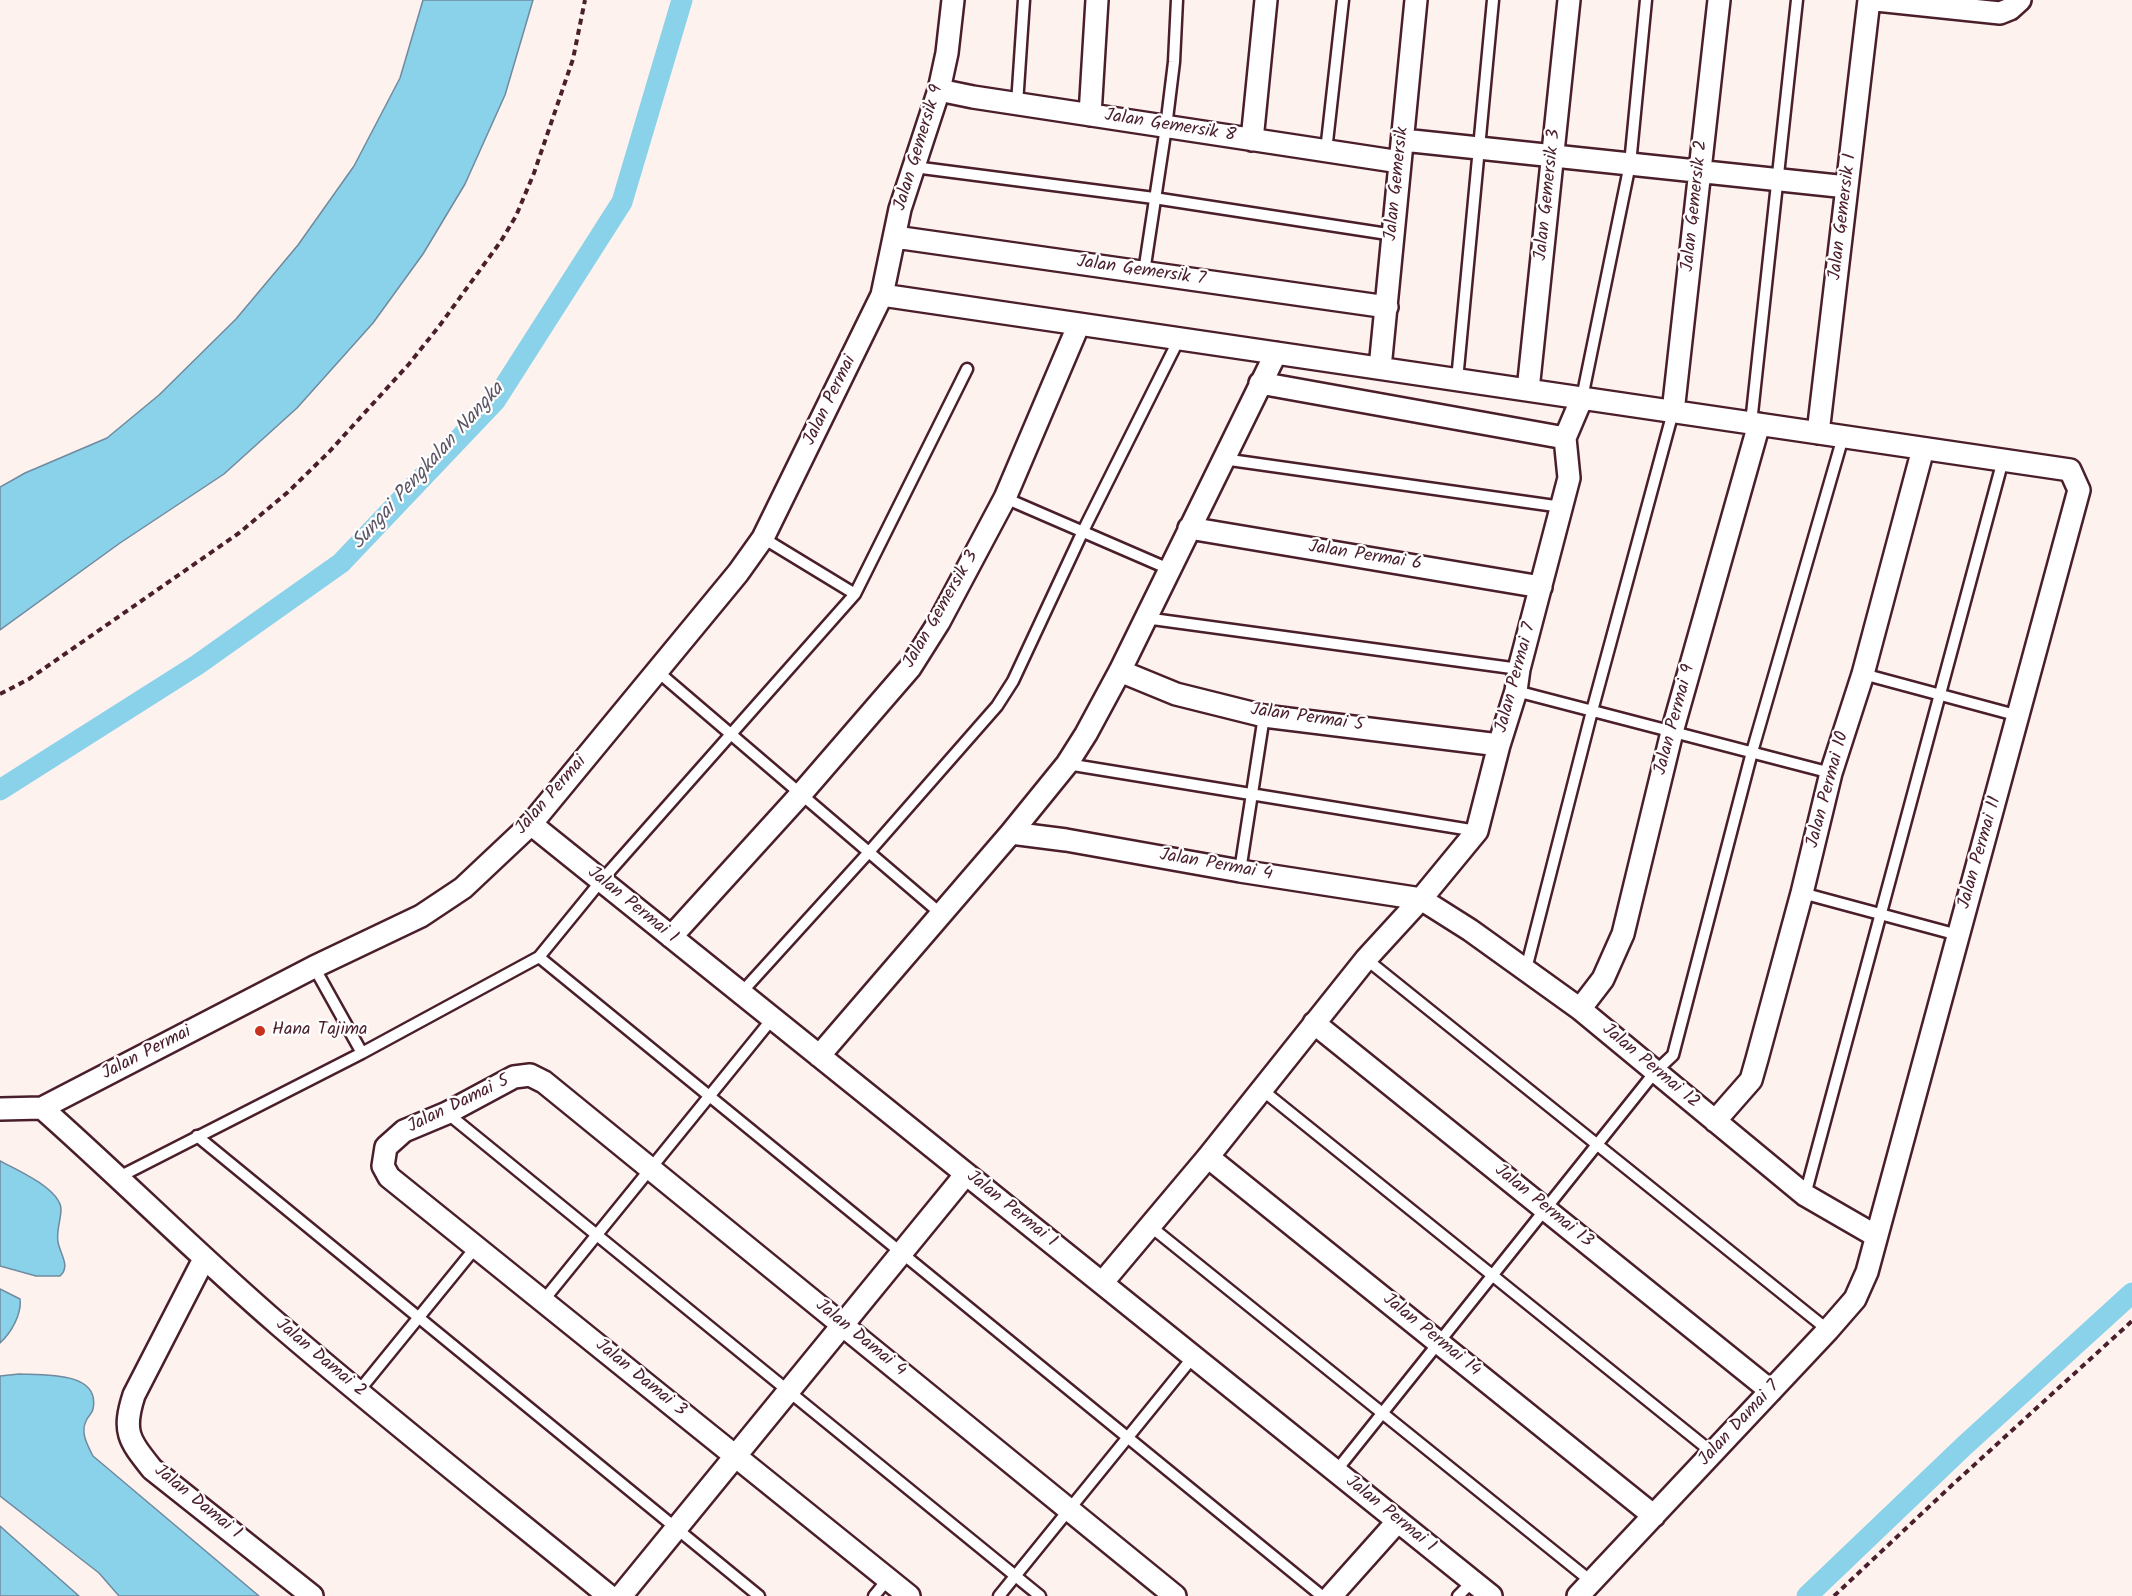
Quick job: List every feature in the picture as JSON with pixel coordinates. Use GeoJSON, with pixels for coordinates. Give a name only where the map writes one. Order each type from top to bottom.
{"type":"FeatureCollection","features":[{"type":"Feature","properties":{"kind":"street","name":"Jalan Gemersik 9"},"geometry":{"type":"LineString","coordinates":[[882,295],[900,209],[939,90],[953,0]]}},
{"type":"Feature","properties":{"kind":"street"},"geometry":{"type":"LineString","coordinates":[[1090,115],[1097,0]]}},
{"type":"Feature","properties":{"kind":"street"},"geometry":{"type":"LineString","coordinates":[[1252,140],[1266,0]]}},
{"type":"Feature","properties":{"kind":"street","name":"Jalan Gemersik"},"geometry":{"type":"LineString","coordinates":[[1380,368],[1416,0]]}},
{"type":"Feature","properties":{"kind":"street","name":"Jalan Gemersik 3"},"geometry":{"type":"LineString","coordinates":[[1528,390],[1569,0]]}},
{"type":"Feature","properties":{"kind":"street","name":"Jalan Gemersik 2"},"geometry":{"type":"LineString","coordinates":[[1673,412],[1719,0]]}},
{"type":"Feature","properties":{"kind":"street","name":"Jalan Gemersik 1"},"geometry":{"type":"LineString","coordinates":[[1818,433],[1869,0]]}},
{"type":"Feature","properties":{"kind":"street"},"geometry":{"type":"LineString","coordinates":[[1876,0],[2000,13],[2010,9],[2020,0]]}},
{"type":"Feature","properties":{"kind":"street","name":"Jalan Gemersik 8"},"geometry":{"type":"LineString","coordinates":[[939,90],[1400,162]]}},
{"type":"Feature","properties":{"kind":"street"},"geometry":{"type":"LineString","coordinates":[[1403,140],[1847,187]]}},
{"type":"Feature","properties":{"kind":"street","name":"Jalan Gemersik 7"},"geometry":{"type":"LineString","coordinates":[[895,237],[1387,307]]}},
{"type":"Feature","properties":{"kind":"street"},"geometry":{"type":"LineString","coordinates":[[882,295],[2002,460]]}},
{"type":"Feature","properties":{"kind":"street","name":"Jalan Permai"},"geometry":{"type":"LineString","coordinates":[[42,1108],[314,968],[421,916],[463,888],[531,824],[738,573],[763,538],[882,295]]}},
{"type":"Feature","properties":{"kind":"street","name":"Jalan Gemersik 3"},"geometry":{"type":"LineString","coordinates":[[671,937],[801,794],[910,668],[939,622],[1005,498],[1079,324]]}},
{"type":"Feature","properties":{"kind":"street"},"geometry":{"type":"LineString","coordinates":[[819,1056],[1068,764],[1120,671],[1276,353]]}},
{"type":"Feature","properties":{"kind":"street"},"geometry":{"type":"LineString","coordinates":[[1260,383],[1565,438]]}},
{"type":"Feature","properties":{"kind":"street","name":"Jalan Permai 7"},"geometry":{"type":"LineString","coordinates":[[1102,1283],[1208,1157],[1366,959],[1421,899],[1477,831],[1499,744],[1516,692],[1519,669],[1569,478],[1565,438],[1582,398]]}},
{"type":"Feature","properties":{"kind":"street","name":"Jalan Permai 9"},"geometry":{"type":"LineString","coordinates":[[1580,1009],[1603,979],[1623,934],[1672,732],[1755,424]]}},
{"type":"Feature","properties":{"kind":"street","name":"Jalan Permai 10"},"geometry":{"type":"LineString","coordinates":[[1715,1121],[1751,1080],[1832,773],[1863,674],[1923,448]]}},
{"type":"Feature","properties":{"kind":"street","name":"Jalan Permai 11"},"geometry":{"type":"LineString","coordinates":[[1876,1236],[2079,490],[2070,470],[2002,460]]}},
{"type":"Feature","properties":{"kind":"street","name":"Jalan Permai 6"},"geometry":{"type":"LineString","coordinates":[[1189,528],[1541,587]]}},
{"type":"Feature","properties":{"kind":"street","name":"Jalan Permai 5"},"geometry":{"type":"LineString","coordinates":[[1120,671],[1176,694],[1264,716],[1499,744]]}},
{"type":"Feature","properties":{"kind":"street","name":"Jalan Permai 1"},"geometry":{"type":"LineString","coordinates":[[531,824],[1398,1521],[1466,1589],[1491,1596]]}},
{"type":"Feature","properties":{"kind":"street","name":"Jalan Permai 4"},"geometry":{"type":"LineString","coordinates":[[1011,833],[1066,840],[1240,871],[1421,899]]}},
{"type":"Feature","properties":{"kind":"street","name":"Jalan Permai 12"},"geometry":{"type":"LineString","coordinates":[[1421,899],[1470,930],[1580,1009],[1805,1196],[1876,1236]]}},
{"type":"Feature","properties":{"kind":"street","name":"Jalan Permai 13"},"geometry":{"type":"LineString","coordinates":[[1314,1023],[1771,1391]]}},
{"type":"Feature","properties":{"kind":"street","name":"Jalan Damai 5"},"geometry":{"type":"LineString","coordinates":[[383,1155],[386,1147],[404,1131],[447,1113],[514,1077],[530,1075],[544,1082]]}},
{"type":"Feature","properties":{"kind":"street","name":"Jalan Damai 4"},"geometry":{"type":"LineString","coordinates":[[544,1082],[1175,1596]]}},
{"type":"Feature","properties":{"kind":"street"},"geometry":{"type":"LineString","coordinates":[[0,1109],[42,1108]]}},
{"type":"Feature","properties":{"kind":"street","name":"Jalan Damai 2"},"geometry":{"type":"LineString","coordinates":[[42,1108],[119,1177],[204,1259],[358,1392],[609,1596]]}},
{"type":"Feature","properties":{"kind":"street","name":"Jalan Damai 3"},"geometry":{"type":"LineString","coordinates":[[383,1155],[382,1166],[389,1177],[909,1596]]}},
{"type":"Feature","properties":{"kind":"street","name":"Jalan Permai 14"},"geometry":{"type":"LineString","coordinates":[[1208,1157],[1654,1516]]}},
{"type":"Feature","properties":{"kind":"street"},"geometry":{"type":"LineString","coordinates":[[621,1596],[966,1174]]}},
{"type":"Feature","properties":{"kind":"street","name":"Jalan Damai 7"},"geometry":{"type":"LineString","coordinates":[[1585,1589],[1855,1299],[1868,1272],[1876,1236]]}},
{"type":"Feature","properties":{"kind":"street","name":"Jalan Damai 1"},"geometry":{"type":"LineString","coordinates":[[204,1259],[134,1395],[128,1415],[128,1433],[138,1452],[152,1468],[312,1596]]}},
{"type":"Feature","properties":{"kind":"street"},"geometry":{"type":"LineString","coordinates":[[1331,1596],[1398,1521]]}},
{"type":"Feature","properties":{"kind":"lane"},"geometry":{"type":"LineString","coordinates":[[1017,104],[1024,0]]}},
{"type":"Feature","properties":{"kind":"lane"},"geometry":{"type":"LineString","coordinates":[[1144,272],[1174,62],[1177,0]]}},
{"type":"Feature","properties":{"kind":"lane"},"geometry":{"type":"LineString","coordinates":[[1326,151],[1343,0]]}},
{"type":"Feature","properties":{"kind":"lane"},"geometry":{"type":"LineString","coordinates":[[1456,380],[1493,0]]}},
{"type":"Feature","properties":{"kind":"lane"},"geometry":{"type":"LineString","coordinates":[[1582,398],[1630,164],[1646,0]]}},
{"type":"Feature","properties":{"kind":"lane"},"geometry":{"type":"LineString","coordinates":[[1755,424],[1777,179],[1797,0]]}},
{"type":"Feature","properties":{"kind":"lane"},"geometry":{"type":"LineString","coordinates":[[914,167],[1154,198],[1394,235]]}},
{"type":"Feature","properties":{"kind":"lane"},"geometry":{"type":"LineString","coordinates":[[741,993],[997,706],[1013,681],[1083,531],[1179,339]]}},
{"type":"Feature","properties":{"kind":"lane"},"geometry":{"type":"LineString","coordinates":[[119,1177],[362,1053],[539,957],[601,881],[855,594],[968,369]]}},
{"type":"Feature","properties":{"kind":"lane"},"geometry":{"type":"LineString","coordinates":[[1526,969],[1592,711],[1673,412]]}},
{"type":"Feature","properties":{"kind":"lane"},"geometry":{"type":"LineString","coordinates":[[1336,1471],[1655,1072],[1673,1055],[1752,752],[1843,437]]}},
{"type":"Feature","properties":{"kind":"lane"},"geometry":{"type":"LineString","coordinates":[[1223,459],[1562,507]]}},
{"type":"Feature","properties":{"kind":"lane"},"geometry":{"type":"LineString","coordinates":[[1805,1196],[2002,460]]}},
{"type":"Feature","properties":{"kind":"lane"},"geometry":{"type":"LineString","coordinates":[[1005,498],[1169,569]]}},
{"type":"Feature","properties":{"kind":"lane"},"geometry":{"type":"LineString","coordinates":[[763,538],[855,594]]}},
{"type":"Feature","properties":{"kind":"lane"},"geometry":{"type":"LineString","coordinates":[[1145,618],[1519,669]]}},
{"type":"Feature","properties":{"kind":"lane"},"geometry":{"type":"LineString","coordinates":[[657,671],[940,913]]}},
{"type":"Feature","properties":{"kind":"lane"},"geometry":{"type":"LineString","coordinates":[[1863,674],[2019,717]]}},
{"type":"Feature","properties":{"kind":"lane"},"geometry":{"type":"LineString","coordinates":[[1516,692],[1832,773]]}},
{"type":"Feature","properties":{"kind":"lane"},"geometry":{"type":"LineString","coordinates":[[1240,871],[1264,716]]}},
{"type":"Feature","properties":{"kind":"lane"},"geometry":{"type":"LineString","coordinates":[[1068,764],[1477,831]]}},
{"type":"Feature","properties":{"kind":"lane"},"geometry":{"type":"LineString","coordinates":[[1802,893],[1958,935]]}},
{"type":"Feature","properties":{"kind":"lane"},"geometry":{"type":"LineString","coordinates":[[539,957],[1322,1596]]}},
{"type":"Feature","properties":{"kind":"lane"},"geometry":{"type":"LineString","coordinates":[[1366,959],[1828,1330]]}},
{"type":"Feature","properties":{"kind":"lane"},"geometry":{"type":"LineString","coordinates":[[314,968],[362,1053]]}},
{"type":"Feature","properties":{"kind":"lane"},"geometry":{"type":"LineString","coordinates":[[543,1301],[772,1019]]}},
{"type":"Feature","properties":{"kind":"lane"},"geometry":{"type":"LineString","coordinates":[[1261,1089],[1713,1453]]}},
{"type":"Feature","properties":{"kind":"lane"},"geometry":{"type":"LineString","coordinates":[[447,1113],[1040,1596]]}},
{"type":"Feature","properties":{"kind":"lane"},"geometry":{"type":"LineString","coordinates":[[197,1136],[759,1596]]}},
{"type":"Feature","properties":{"kind":"lane"},"geometry":{"type":"LineString","coordinates":[[1150,1226],[1382,1413],[1585,1589]]}},
{"type":"Feature","properties":{"kind":"lane"},"geometry":{"type":"LineString","coordinates":[[358,1392],[476,1247]]}},
{"type":"Feature","properties":{"kind":"lane"},"geometry":{"type":"LineString","coordinates":[[999,1596],[1193,1357]]}},
{"type":"Feature","properties":{"kind":"lane"},"geometry":{"type":"LineString","coordinates":[[874,1596],[888,1579]]}},
{"type":"Feature","properties":{"kind":"path"},"geometry":{"type":"LineString","coordinates":[[0,694],[29,679],[239,533],[288,492],[329,452],[409,364],[501,241],[516,216],[534,173],[573,59],[585,0]]}},
{"type":"Feature","properties":{"kind":"path"},"geometry":{"type":"LineString","coordinates":[[1834,1596],[2132,1321]]}},
{"type":"Feature","properties":{"kind":"water"},"geometry":{"type":"Polygon","coordinates":[[[423,0],[533,0],[505,95],[465,184],[423,254],[373,323],[297,408],[224,474],[120,543],[0,630],[0,487],[25,473],[107,438],[159,395],[236,319],[298,245],[354,166],[400,78],[423,0]]]}},
{"type":"Feature","properties":{"kind":"water"},"geometry":{"type":"Polygon","coordinates":[[[0,1161],[36,1180],[59,1202],[61,1209],[58,1238],[65,1264],[60,1276],[36,1276],[0,1266],[0,1161]]]}},
{"type":"Feature","properties":{"kind":"water"},"geometry":{"type":"Polygon","coordinates":[[[0,1289],[20,1299],[20,1305],[15,1323],[0,1343],[0,1289]]]}},
{"type":"Feature","properties":{"kind":"water"},"geometry":{"type":"Polygon","coordinates":[[[55,1375],[79,1381],[88,1388],[93,1397],[93,1409],[84,1430],[85,1439],[93,1456],[259,1596],[119,1596],[99,1573],[0,1496],[0,1376],[55,1375]]]}},
{"type":"Feature","properties":{"kind":"water"},"geometry":{"type":"Polygon","coordinates":[[[0,1526],[10,1535],[79,1596],[0,1596],[0,1526]]]}},
{"type":"Feature","properties":{"kind":"waterway","name":"Sungai Pengkalan Nangka"},"geometry":{"type":"LineString","coordinates":[[0,790],[197,665],[341,563],[495,401],[622,202],[682,0]]}},
{"type":"Feature","properties":{"kind":"waterway"},"geometry":{"type":"LineString","coordinates":[[1807,1596],[1964,1446],[2132,1293]]}},
{"type":"Feature","properties":{"kind":"place","name":"Hana Tajima"},"geometry":{"type":"Point","coordinates":[260,1031]}}]}
